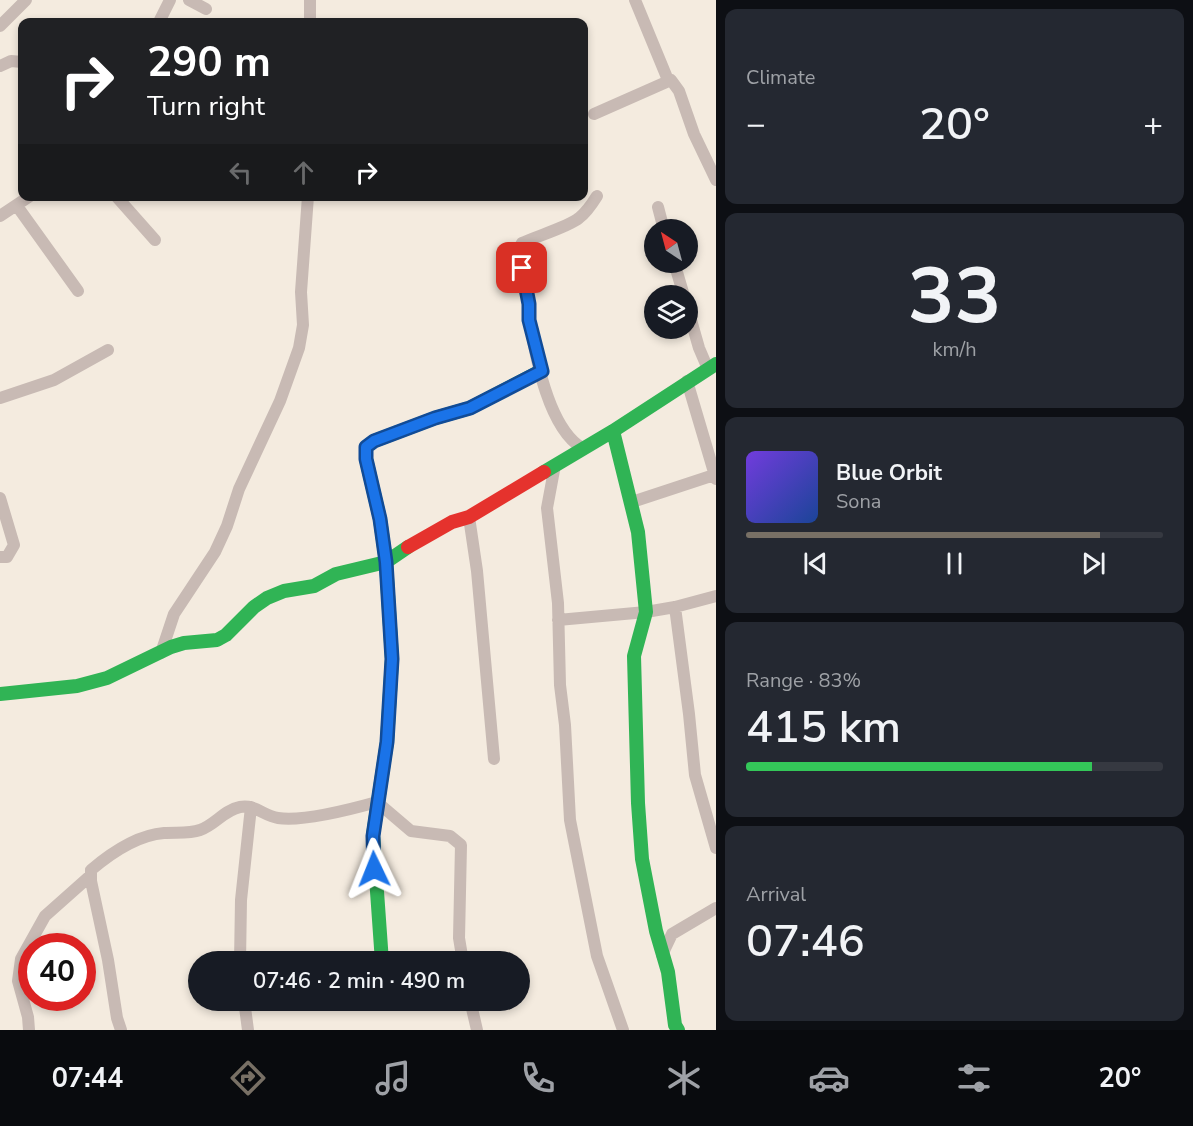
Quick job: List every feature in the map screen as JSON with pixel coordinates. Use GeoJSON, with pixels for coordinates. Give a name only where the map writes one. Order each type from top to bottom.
{"type":"FeatureCollection","features":[{"type":"Feature","properties":{"kind":"street"},"geometry":{"type":"LineString","coordinates":[[7,0],[14,11]]}},
{"type":"Feature","properties":{"kind":"street"},"geometry":{"type":"LineString","coordinates":[[0,26],[26,0]]}},
{"type":"Feature","properties":{"kind":"street"},"geometry":{"type":"LineString","coordinates":[[161,18],[170,0]]}},
{"type":"Feature","properties":{"kind":"street"},"geometry":{"type":"LineString","coordinates":[[189,0],[206,9]]}},
{"type":"Feature","properties":{"kind":"street"},"geometry":{"type":"LineString","coordinates":[[310,0],[310,18]]}},
{"type":"Feature","properties":{"kind":"street"},"geometry":{"type":"LineString","coordinates":[[635,0],[668,80],[672,81],[679,91],[694,134],[716,180]]}},
{"type":"Feature","properties":{"kind":"street"},"geometry":{"type":"LineString","coordinates":[[0,66],[11,61],[18,62]]}},
{"type":"Feature","properties":{"kind":"street"},"geometry":{"type":"LineString","coordinates":[[594,114],[668,80]]}},
{"type":"Feature","properties":{"kind":"street"},"geometry":{"type":"LineString","coordinates":[[582,448],[574,444],[559,424],[529,320],[529,304],[518,250],[519,245],[568,225],[579,218],[588,210],[597,196]]}},
{"type":"Feature","properties":{"kind":"street"},"geometry":{"type":"LineString","coordinates":[[0,216],[24,201]]}},
{"type":"Feature","properties":{"kind":"street"},"geometry":{"type":"LineString","coordinates":[[120,201],[155,240]]}},
{"type":"Feature","properties":{"kind":"street"},"geometry":{"type":"LineString","coordinates":[[161,653],[174,614],[216,552],[239,489],[280,401],[299,348],[303,325],[301,292],[308,201]]}},
{"type":"Feature","properties":{"kind":"street"},"geometry":{"type":"LineString","coordinates":[[17,206],[78,291]]}},
{"type":"Feature","properties":{"kind":"street"},"geometry":{"type":"LineString","coordinates":[[658,207],[661,219]]}},
{"type":"Feature","properties":{"kind":"street"},"geometry":{"type":"LineString","coordinates":[[0,694],[77,686],[107,678],[184,643],[217,640],[226,635],[254,607],[267,598],[284,591],[314,586],[336,574],[386,562],[424,537],[452,522],[469,517],[613,431],[687,381],[712,367],[699,348],[696,339]]}},
{"type":"Feature","properties":{"kind":"street"},"geometry":{"type":"LineString","coordinates":[[0,398],[54,380],[108,350]]}},
{"type":"Feature","properties":{"kind":"street"},"geometry":{"type":"LineString","coordinates":[[381,951],[373,836],[387,742],[392,659],[386,562],[380,519],[366,459],[366,447],[374,441],[435,418],[470,408],[542,371]]}},
{"type":"Feature","properties":{"kind":"street"},"geometry":{"type":"LineString","coordinates":[[632,502],[715,477],[687,381]]}},
{"type":"Feature","properties":{"kind":"street"},"geometry":{"type":"LineString","coordinates":[[613,431],[638,532],[646,612],[634,656],[642,859],[656,931],[668,972],[675,1025],[678,1030]]}},
{"type":"Feature","properties":{"kind":"street"},"geometry":{"type":"LineString","coordinates":[[555,465],[547,508],[558,603],[560,685],[570,820],[597,956],[623,1030]]}},
{"type":"Feature","properties":{"kind":"street"},"geometry":{"type":"LineString","coordinates":[[0,498],[14,545],[6,557],[0,557]]}},
{"type":"Feature","properties":{"kind":"street"},"geometry":{"type":"LineString","coordinates":[[469,517],[477,571],[494,759]]}},
{"type":"Feature","properties":{"kind":"street"},"geometry":{"type":"LineString","coordinates":[[558,620],[646,612],[716,596]]}},
{"type":"Feature","properties":{"kind":"street"},"geometry":{"type":"LineString","coordinates":[[675,607],[695,775],[716,848]]}},
{"type":"Feature","properties":{"kind":"street"},"geometry":{"type":"LineString","coordinates":[[29,1030],[28,1017],[18,981],[21,959],[45,916],[90,876],[94,868],[136,840],[162,833],[200,830],[232,809],[241,807],[251,807],[279,818],[297,818],[345,811],[377,802]]}},
{"type":"Feature","properties":{"kind":"street"},"geometry":{"type":"LineString","coordinates":[[377,802],[411,831],[450,836],[461,845],[459,938],[461,951]]}},
{"type":"Feature","properties":{"kind":"street"},"geometry":{"type":"LineString","coordinates":[[240,951],[241,900],[251,807]]}},
{"type":"Feature","properties":{"kind":"street"},"geometry":{"type":"LineString","coordinates":[[90,876],[121,1030]]}},
{"type":"Feature","properties":{"kind":"street"},"geometry":{"type":"LineString","coordinates":[[663,955],[672,934],[716,908]]}},
{"type":"Feature","properties":{"kind":"street"},"geometry":{"type":"LineString","coordinates":[[245,1011],[248,1030]]}},
{"type":"Feature","properties":{"kind":"street"},"geometry":{"type":"LineString","coordinates":[[473,1011],[477,1030]]}},
{"type":"Feature","properties":{"kind":"traffic: fast"},"geometry":{"type":"LineString","coordinates":[[544,472],[613,431],[716,364]]}},
{"type":"Feature","properties":{"kind":"traffic: fast"},"geometry":{"type":"LineString","coordinates":[[381,951],[373,835],[387,742],[392,659],[386,562],[380,519],[366,459],[366,447],[374,441],[435,418],[470,408],[541,371]]}},
{"type":"Feature","properties":{"kind":"traffic: fast"},"geometry":{"type":"LineString","coordinates":[[613,431],[638,532],[646,612],[634,656],[642,859],[656,931],[668,972],[675,1025],[678,1030]]}},
{"type":"Feature","properties":{"kind":"traffic: fast"},"geometry":{"type":"LineString","coordinates":[[0,694],[77,686],[107,678],[171,647],[184,643],[217,640],[226,635],[254,607],[267,598],[284,591],[314,586],[336,574],[386,562],[408,547]]}},
{"type":"Feature","properties":{"kind":"traffic: jam"},"geometry":{"type":"LineString","coordinates":[[408,547],[452,522],[469,517],[544,472]]}},
{"type":"Feature","properties":{"kind":"route"},"geometry":{"type":"LineString","coordinates":[[374,869],[373,836],[387,742],[392,659],[386,562],[380,519],[366,459],[366,447],[374,441],[435,418],[470,408],[542,371],[529,320],[529,304],[522,268]]}}]}
